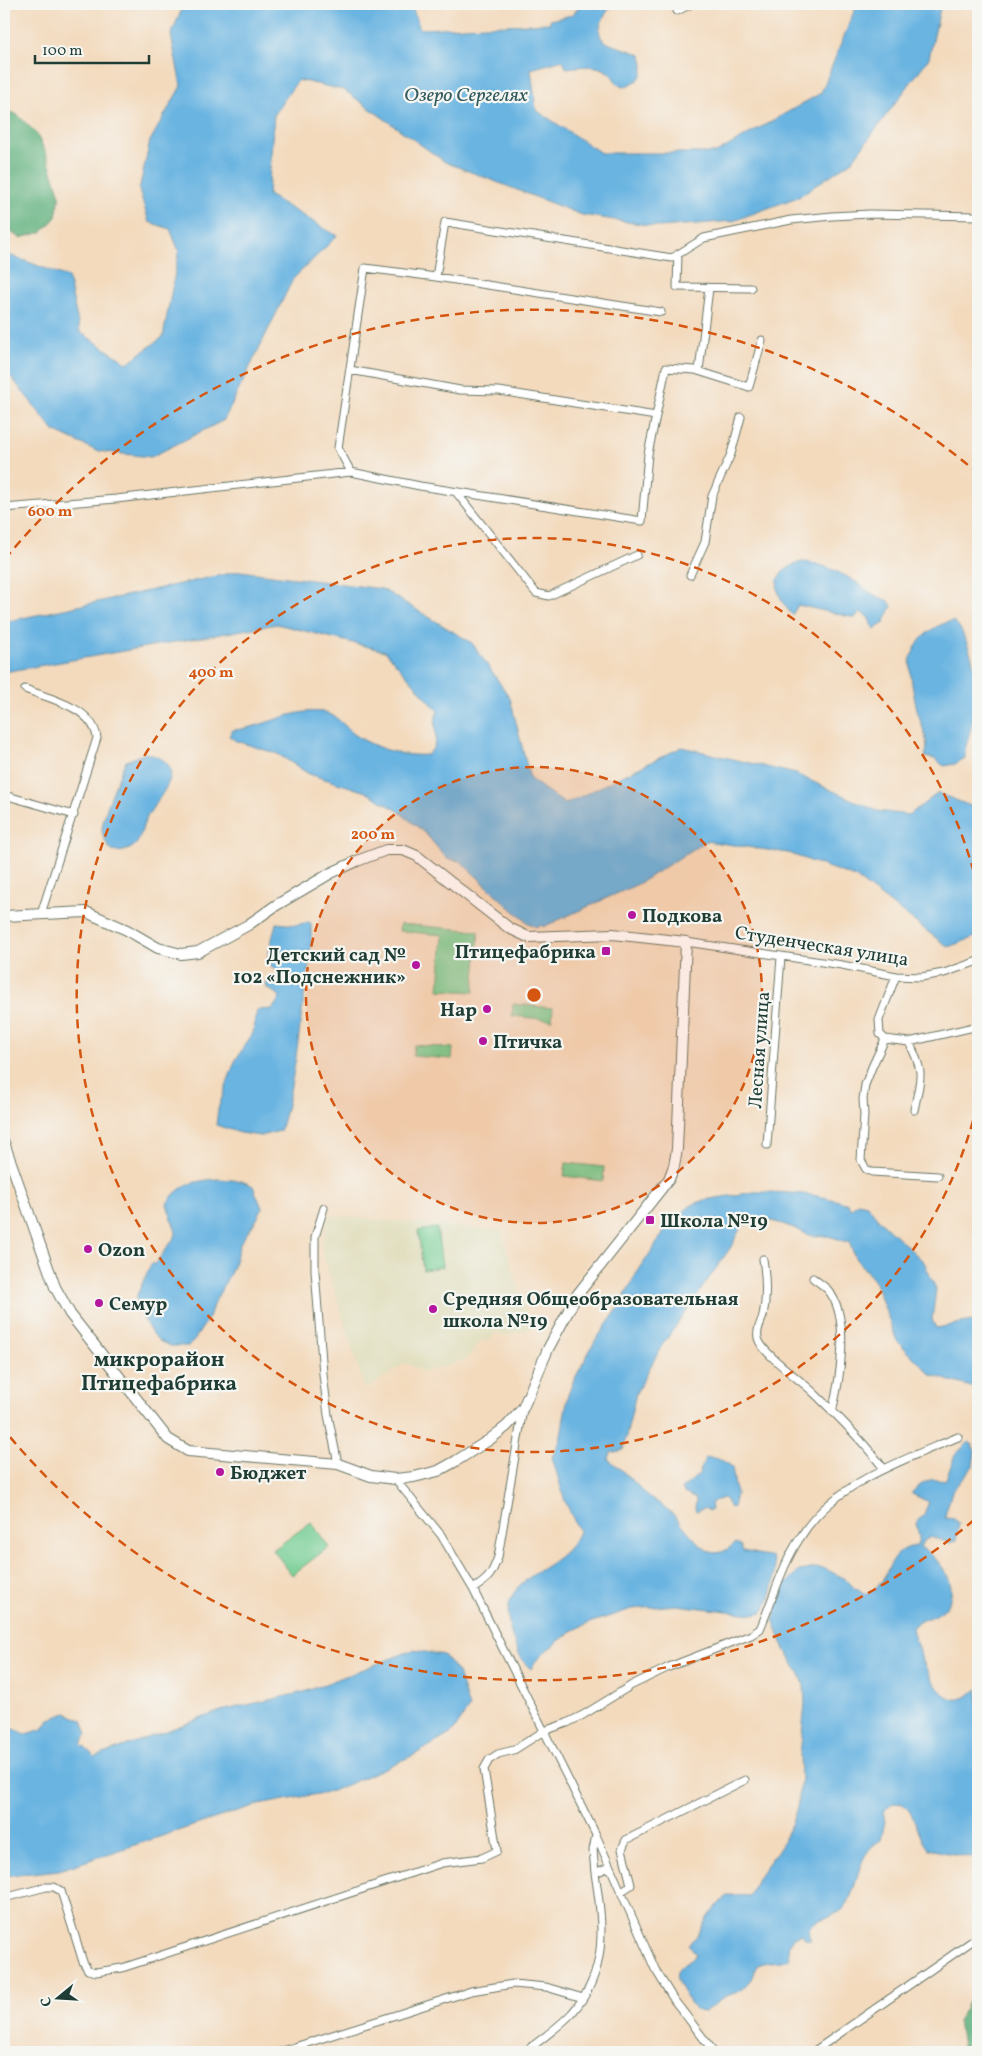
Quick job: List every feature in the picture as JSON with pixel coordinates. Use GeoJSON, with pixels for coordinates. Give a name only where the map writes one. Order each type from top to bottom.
{"type":"FeatureCollection","features":[{"type":"Feature","properties":{"kind":"street"},"geometry":{"type":"LineString","coordinates":[[676,11],[691,4]]}},
{"type":"Feature","properties":{"kind":"street"},"geometry":{"type":"LineString","coordinates":[[436,277],[445,222],[672,258],[704,238],[791,220],[870,214],[978,216]]}},
{"type":"Feature","properties":{"kind":"street"},"geometry":{"type":"LineString","coordinates":[[678,254],[677,287],[751,288]]}},
{"type":"Feature","properties":{"kind":"street"},"geometry":{"type":"LineString","coordinates":[[351,472],[338,448],[365,268],[436,277],[661,312]]}},
{"type":"Feature","properties":{"kind":"street"},"geometry":{"type":"LineString","coordinates":[[699,371],[709,288]]}},
{"type":"Feature","properties":{"kind":"street"},"geometry":{"type":"LineString","coordinates":[[4,508],[116,499],[351,472],[456,492],[642,521],[648,454],[666,368],[699,371],[749,387],[762,340]]}},
{"type":"Feature","properties":{"kind":"street"},"geometry":{"type":"LineString","coordinates":[[350,370],[460,390],[499,391],[656,416]]}},
{"type":"Feature","properties":{"kind":"street"},"geometry":{"type":"LineString","coordinates":[[690,575],[705,542],[712,496],[731,454],[741,417]]}},
{"type":"Feature","properties":{"kind":"street"},"geometry":{"type":"LineString","coordinates":[[456,492],[536,593],[550,596],[637,556]]}},
{"type":"Feature","properties":{"kind":"street"},"geometry":{"type":"LineString","coordinates":[[25,690],[80,712],[90,720],[96,729],[97,738],[41,914]]}},
{"type":"Feature","properties":{"kind":"street"},"geometry":{"type":"LineString","coordinates":[[4,795],[74,815]]}},
{"type":"Feature","properties":{"kind":"street","name":"Студенческая улица"},"geometry":{"type":"LineString","coordinates":[[4,916],[86,912],[127,930],[158,948],[181,954],[198,952],[248,925],[331,873],[386,850],[403,850],[417,856],[509,928],[528,937],[613,934],[686,942],[781,957],[842,964],[896,976],[921,977],[944,973],[978,961]]}},
{"type":"Feature","properties":{"kind":"street"},"geometry":{"type":"LineString","coordinates":[[473,1589],[487,1581],[493,1572],[498,1557],[523,1408],[548,1349],[577,1296],[669,1179],[674,1166],[677,1149],[686,942]]}},
{"type":"Feature","properties":{"kind":"street","name":"Лесная улица"},"geometry":{"type":"LineString","coordinates":[[767,1145],[781,957]]}},
{"type":"Feature","properties":{"kind":"street"},"geometry":{"type":"LineString","coordinates":[[896,976],[879,1020],[880,1034],[885,1039],[909,1042],[938,1037],[948,1032],[978,1026]]}},
{"type":"Feature","properties":{"kind":"street"},"geometry":{"type":"LineString","coordinates":[[885,1039],[865,1085],[861,1160],[866,1169],[872,1172],[938,1176]]}},
{"type":"Feature","properties":{"kind":"street"},"geometry":{"type":"LineString","coordinates":[[909,1042],[920,1063],[922,1074],[914,1110]]}},
{"type":"Feature","properties":{"kind":"street"},"geometry":{"type":"LineString","coordinates":[[4,1143],[8,1168],[55,1287],[70,1314],[168,1439],[188,1451],[338,1464],[371,1476],[394,1479],[414,1477],[438,1471],[456,1461],[502,1431],[523,1408]]}},
{"type":"Feature","properties":{"kind":"street"},"geometry":{"type":"LineString","coordinates":[[324,1208],[315,1237],[315,1271],[328,1416],[338,1464]]}},
{"type":"Feature","properties":{"kind":"street"},"geometry":{"type":"LineString","coordinates":[[763,1259],[766,1291],[763,1316],[757,1332],[758,1340],[769,1354],[872,1452],[884,1469]]}},
{"type":"Feature","properties":{"kind":"street"},"geometry":{"type":"LineString","coordinates":[[814,1278],[829,1291],[838,1313],[842,1343],[837,1392],[832,1412]]}},
{"type":"Feature","properties":{"kind":"street"},"geometry":{"type":"LineString","coordinates":[[4,1898],[46,1887],[54,1887],[61,1891],[83,1962],[88,1970],[96,1972],[122,1968],[442,1863],[482,1858],[497,1851],[484,1769],[489,1760],[498,1754],[514,1750],[544,1731],[583,1715],[632,1685],[669,1667],[751,1635],[760,1629],[787,1561],[815,1517],[837,1497],[884,1469],[958,1437]]}},
{"type":"Feature","properties":{"kind":"street"},"geometry":{"type":"LineString","coordinates":[[394,1479],[441,1535],[473,1589],[596,1835],[655,1968],[674,2000],[714,2052]]}},
{"type":"Feature","properties":{"kind":"street"},"geometry":{"type":"LineString","coordinates":[[622,1891],[631,1885],[622,1849],[626,1840],[745,1780]]}},
{"type":"Feature","properties":{"kind":"street"},"geometry":{"type":"LineString","coordinates":[[525,2052],[571,2014],[583,1998],[600,1960],[600,1904],[593,1850],[596,1835]]}},
{"type":"Feature","properties":{"kind":"street"},"geometry":{"type":"LineString","coordinates":[[595,1874],[609,1867]]}},
{"type":"Feature","properties":{"kind":"street"},"geometry":{"type":"LineString","coordinates":[[813,2052],[978,1937]]}},
{"type":"Feature","properties":{"kind":"street"},"geometry":{"type":"LineString","coordinates":[[278,2052],[471,1991],[513,1984],[546,1987],[583,1998]]}},
{"type":"Feature","properties":{"kind":"shaded area","name":"Средняя Общеобразовательная школа №19"},"geometry":{"type":"Polygon","coordinates":[[[329,1215],[501,1231],[531,1328],[505,1336],[496,1332],[488,1341],[483,1339],[466,1360],[424,1372],[406,1363],[365,1390],[321,1246],[329,1215]]]}},
{"type":"Feature","properties":{"kind":"green space"},"geometry":{"type":"Polygon","coordinates":[[[4,108],[19,116],[36,133],[46,153],[60,195],[56,217],[42,232],[20,238],[4,228],[4,108]]]}},
{"type":"Feature","properties":{"kind":"green space"},"geometry":{"type":"Polygon","coordinates":[[[400,924],[479,931],[474,992],[439,990],[443,935],[399,931],[400,924]]]}},
{"type":"Feature","properties":{"kind":"green space"},"geometry":{"type":"Polygon","coordinates":[[[513,1004],[553,1008],[552,1020],[512,1016],[513,1004]]]}},
{"type":"Feature","properties":{"kind":"green space"},"geometry":{"type":"Polygon","coordinates":[[[414,1045],[453,1048],[452,1059],[413,1056],[414,1045]]]}},
{"type":"Feature","properties":{"kind":"green space"},"geometry":{"type":"Polygon","coordinates":[[[566,1163],[604,1167],[603,1181],[564,1176],[566,1163]]]}},
{"type":"Feature","properties":{"kind":"green space"},"geometry":{"type":"Polygon","coordinates":[[[437,1228],[442,1267],[423,1270],[418,1231],[437,1228]]]}},
{"type":"Feature","properties":{"kind":"green space"},"geometry":{"type":"Polygon","coordinates":[[[311,1522],[329,1547],[292,1575],[273,1550],[311,1522]]]}},
{"type":"Feature","properties":{"kind":"green space"},"geometry":{"type":"Polygon","coordinates":[[[978,1983],[978,2052],[963,2052],[958,2021],[978,1983]]]}},
{"type":"Feature","properties":{"kind":"water","name":"Озеро Сергелях"},"geometry":{"type":"Polygon","coordinates":[[[184,4],[411,4],[420,29],[550,23],[550,20],[572,15],[582,4],[612,4],[603,18],[600,36],[604,41],[641,55],[643,72],[641,76],[635,82],[623,87],[605,70],[588,66],[566,68],[563,60],[531,69],[536,110],[601,153],[716,153],[821,93],[857,4],[941,4],[929,58],[852,161],[798,197],[733,221],[660,227],[582,215],[445,162],[344,90],[298,80],[274,114],[268,195],[337,236],[293,279],[224,420],[151,457],[97,451],[54,431],[4,368],[4,253],[68,277],[80,332],[127,363],[163,337],[179,251],[170,229],[149,222],[139,190],[150,141],[181,86],[171,35],[184,4]]]}},
{"type":"Feature","properties":{"kind":"water"},"geometry":{"type":"Polygon","coordinates":[[[801,562],[816,564],[838,572],[875,595],[888,600],[892,606],[884,623],[875,629],[868,617],[860,612],[855,618],[798,605],[792,615],[781,599],[777,584],[783,572],[801,562]]]}},
{"type":"Feature","properties":{"kind":"water"},"geometry":{"type":"Polygon","coordinates":[[[240,571],[382,589],[472,643],[510,698],[530,779],[565,804],[682,747],[796,774],[877,811],[909,815],[938,793],[978,809],[978,936],[948,947],[855,877],[788,853],[706,841],[638,884],[543,927],[541,925],[536,927],[528,923],[460,861],[447,859],[425,833],[397,810],[366,792],[309,774],[278,754],[236,741],[229,736],[233,730],[256,726],[289,715],[323,712],[336,718],[354,734],[370,743],[408,755],[427,755],[435,744],[435,723],[438,711],[385,651],[277,624],[4,672],[4,622],[240,571]]]}},
{"type":"Feature","properties":{"kind":"water"},"geometry":{"type":"Polygon","coordinates":[[[952,621],[960,628],[969,649],[975,670],[976,691],[965,758],[955,764],[944,766],[935,759],[925,757],[927,747],[917,711],[910,663],[917,644],[926,634],[938,626],[952,621]]]}},
{"type":"Feature","properties":{"kind":"water"},"geometry":{"type":"Polygon","coordinates":[[[146,753],[161,759],[168,765],[171,773],[169,782],[145,821],[137,843],[126,850],[112,851],[102,831],[104,816],[111,795],[126,761],[146,753]]]}},
{"type":"Feature","properties":{"kind":"water"},"geometry":{"type":"Polygon","coordinates":[[[276,923],[297,925],[311,923],[309,967],[294,1071],[280,1131],[260,1136],[240,1133],[216,1125],[218,1109],[235,1061],[253,1033],[257,1010],[272,1009],[279,1000],[280,996],[267,988],[266,984],[268,981],[283,976],[283,973],[274,969],[267,960],[276,923]]]}},
{"type":"Feature","properties":{"kind":"water"},"geometry":{"type":"Polygon","coordinates":[[[204,1180],[242,1181],[253,1186],[262,1208],[257,1219],[240,1243],[233,1268],[213,1305],[209,1317],[193,1342],[188,1346],[170,1346],[159,1341],[149,1329],[136,1298],[151,1264],[155,1264],[175,1237],[176,1232],[167,1204],[177,1191],[183,1187],[204,1180]]]}},
{"type":"Feature","properties":{"kind":"water"},"geometry":{"type":"Polygon","coordinates":[[[754,1192],[813,1195],[848,1204],[850,1209],[858,1203],[867,1205],[878,1219],[924,1262],[936,1289],[932,1320],[936,1328],[972,1321],[978,1324],[978,1389],[931,1375],[897,1341],[874,1280],[855,1258],[849,1240],[847,1242],[830,1237],[812,1236],[794,1228],[766,1220],[750,1222],[738,1233],[733,1244],[661,1347],[636,1393],[623,1450],[611,1453],[608,1459],[645,1493],[673,1514],[706,1550],[714,1553],[721,1552],[735,1543],[740,1545],[743,1551],[772,1557],[775,1577],[766,1606],[763,1612],[752,1614],[676,1605],[632,1609],[589,1623],[572,1631],[547,1650],[534,1663],[531,1669],[517,1650],[508,1614],[511,1598],[519,1586],[558,1558],[570,1546],[579,1531],[565,1501],[552,1457],[560,1441],[568,1395],[573,1382],[595,1341],[620,1306],[635,1276],[668,1226],[696,1203],[754,1192]]]}},
{"type":"Feature","properties":{"kind":"water"},"geometry":{"type":"Polygon","coordinates":[[[969,1442],[973,1445],[975,1452],[973,1466],[952,1491],[945,1516],[945,1518],[954,1519],[959,1523],[956,1541],[950,1543],[931,1537],[923,1541],[920,1547],[928,1552],[942,1567],[950,1584],[951,1594],[948,1603],[942,1611],[912,1628],[926,1668],[938,1688],[945,1695],[953,1699],[960,1699],[978,1689],[978,1859],[928,1849],[908,1809],[903,1804],[894,1803],[883,1811],[885,1821],[881,1840],[873,1846],[862,1862],[850,1899],[845,1907],[814,1923],[810,1927],[811,1940],[805,1939],[802,1934],[795,1936],[788,1947],[789,1959],[758,1965],[753,1977],[738,1992],[726,1996],[704,2012],[697,2011],[683,1992],[676,1976],[681,1967],[696,1955],[688,1944],[696,1937],[709,1915],[727,1895],[750,1896],[756,1880],[778,1850],[789,1830],[797,1808],[801,1779],[800,1756],[805,1703],[804,1685],[800,1674],[784,1648],[773,1620],[783,1587],[799,1571],[823,1568],[846,1579],[854,1588],[866,1594],[874,1590],[880,1584],[899,1553],[906,1548],[917,1546],[919,1537],[916,1523],[924,1514],[929,1502],[912,1494],[912,1492],[927,1481],[946,1479],[955,1455],[969,1442]]]}},
{"type":"Feature","properties":{"kind":"water"},"geometry":{"type":"Polygon","coordinates":[[[705,1458],[720,1460],[732,1467],[736,1494],[733,1507],[730,1508],[725,1499],[722,1498],[711,1503],[712,1510],[709,1511],[704,1508],[696,1511],[696,1499],[684,1493],[682,1489],[699,1474],[705,1458]]]}},
{"type":"Feature","properties":{"kind":"water"},"geometry":{"type":"Polygon","coordinates":[[[413,1650],[444,1655],[458,1673],[469,1708],[452,1733],[414,1755],[333,1791],[253,1806],[59,1870],[4,1876],[4,1725],[26,1734],[43,1729],[50,1719],[66,1713],[82,1720],[87,1734],[81,1744],[95,1757],[221,1711],[304,1692],[413,1650]]]}},
{"type":"Feature","properties":{"kind":"place","name":"Подкова"},"geometry":{"type":"Point","coordinates":[632,915]}},
{"type":"Feature","properties":{"kind":"place","name":"Птицефабрика"},"geometry":{"type":"Point","coordinates":[606,951]}},
{"type":"Feature","properties":{"kind":"place","name":"Детский сад № 102 «Подснежник»"},"geometry":{"type":"Point","coordinates":[416,965]}},
{"type":"Feature","properties":{"kind":"place","name":"Нар"},"geometry":{"type":"Point","coordinates":[487,1009]}},
{"type":"Feature","properties":{"kind":"place","name":"Птичка"},"geometry":{"type":"Point","coordinates":[483,1041]}},
{"type":"Feature","properties":{"kind":"place","name":"Школа №19"},"geometry":{"type":"Point","coordinates":[650,1220]}},
{"type":"Feature","properties":{"kind":"place","name":"Ozon"},"geometry":{"type":"Point","coordinates":[88,1249]}},
{"type":"Feature","properties":{"kind":"place","name":"Семур"},"geometry":{"type":"Point","coordinates":[99,1303]}},
{"type":"Feature","properties":{"kind":"place","name":"Средняя Общеобразовательная школа №19"},"geometry":{"type":"Point","coordinates":[433,1309]}},
{"type":"Feature","properties":{"kind":"place","name":"Бюджет"},"geometry":{"type":"Point","coordinates":[220,1472]}},
{"type":"Feature","properties":{"kind":"district","name":"микрорайон Птицефабрика"},"geometry":{"type":"Point","coordinates":[159,1371]}}]}
